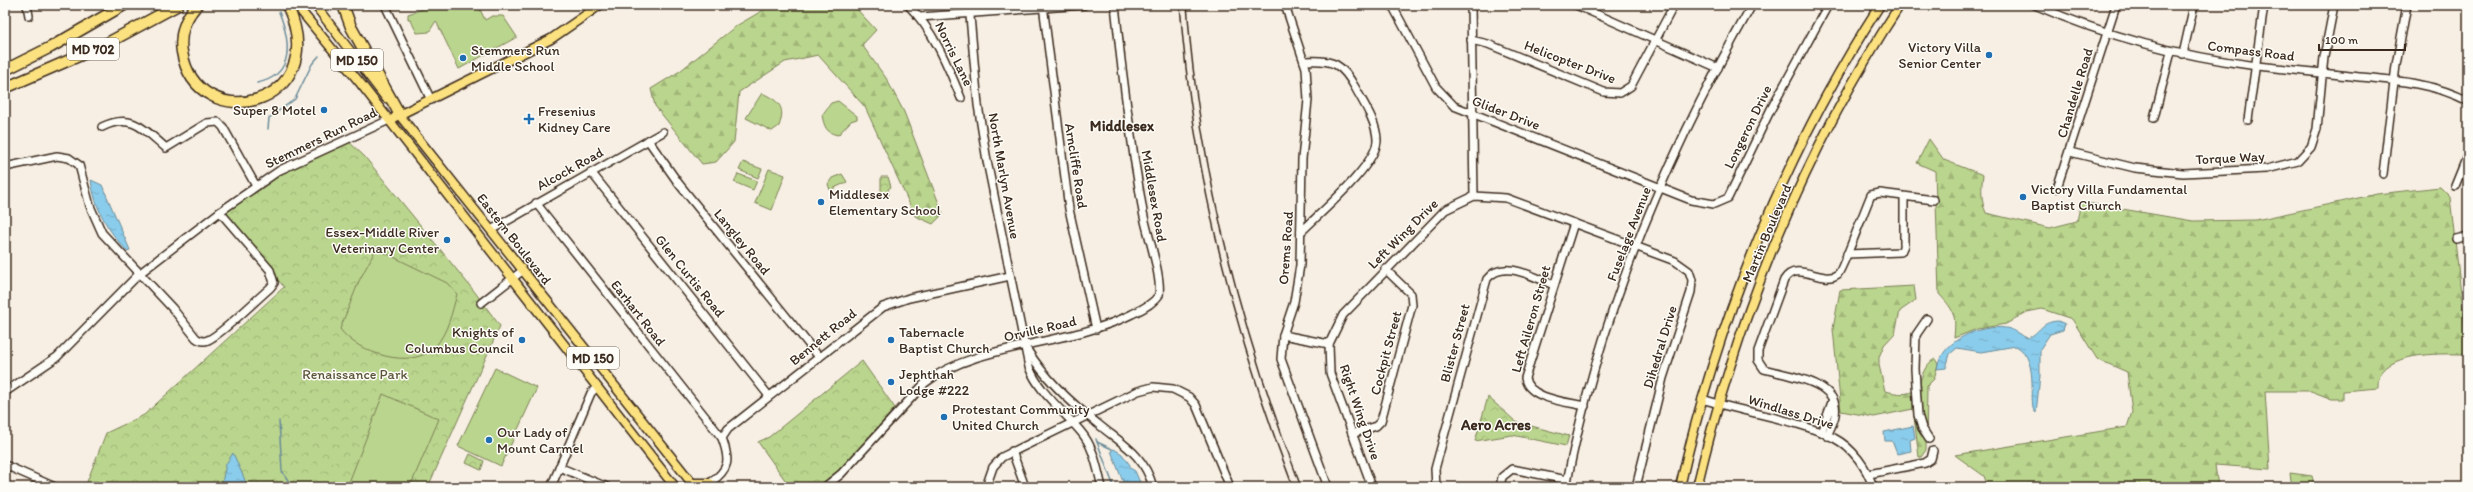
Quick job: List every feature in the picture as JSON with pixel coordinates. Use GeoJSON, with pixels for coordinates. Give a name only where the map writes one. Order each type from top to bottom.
{"type":"FeatureCollection","features":[{"type":"Feature","properties":{"kind":"highway","name":"MD 702"},"geometry":{"type":"LineString","coordinates":[[5,70],[51,47],[124,5]]}},
{"type":"Feature","properties":{"kind":"highway","name":"MD 702"},"geometry":{"type":"LineString","coordinates":[[5,88],[102,46],[178,5]]}},
{"type":"Feature","properties":{"kind":"highway"},"geometry":{"type":"LineString","coordinates":[[197,5],[188,18],[182,37],[181,47],[186,68],[204,90],[225,101],[240,102],[264,98],[279,88],[291,72],[297,55],[297,35],[287,5]]}},
{"type":"Feature","properties":{"kind":"highway"},"geometry":{"type":"LineString","coordinates":[[343,5],[351,27],[400,115]]}},
{"type":"Feature","properties":{"kind":"main road","name":"Eastern Boulevard"},"geometry":{"type":"LineString","coordinates":[[296,5],[389,120],[675,487]]}},
{"type":"Feature","properties":{"kind":"main road","name":"Eastern Boulevard"},"geometry":{"type":"LineString","coordinates":[[315,5],[522,271],[694,485]]}},
{"type":"Feature","properties":{"kind":"main road","name":"Stemmers Run Road"},"geometry":{"type":"LineString","coordinates":[[389,120],[551,39],[600,5]]}},
{"type":"Feature","properties":{"kind":"main road","name":"Martin Boulevard"},"geometry":{"type":"LineString","coordinates":[[1680,487],[1702,399],[1731,312],[1776,199],[1820,109],[1880,5]]}},
{"type":"Feature","properties":{"kind":"main road","name":"Martin Boulevard"},"geometry":{"type":"LineString","coordinates":[[1697,487],[1719,405],[1764,268],[1791,207],[1840,106],[1900,5]]}},
{"type":"Feature","properties":{"kind":"main road"},"geometry":{"type":"LineString","coordinates":[[694,485],[708,485]]}},
{"type":"Feature","properties":{"kind":"street"},"geometry":{"type":"LineString","coordinates":[[27,5],[29,16]]}},
{"type":"Feature","properties":{"kind":"street"},"geometry":{"type":"LineString","coordinates":[[385,5],[431,100]]}},
{"type":"Feature","properties":{"kind":"street","name":"Norris Lane"},"geometry":{"type":"LineString","coordinates":[[908,5],[920,17],[934,38],[961,98]]}},
{"type":"Feature","properties":{"kind":"street","name":"North Marlyn Avenue"},"geometry":{"type":"LineString","coordinates":[[969,5],[978,104],[1010,276],[1026,348],[1028,367],[1045,394],[1082,433],[1090,447],[1102,487]]}},
{"type":"Feature","properties":{"kind":"street"},"geometry":{"type":"LineString","coordinates":[[920,17],[969,14],[1043,6],[1084,5]]}},
{"type":"Feature","properties":{"kind":"street","name":"Middlesex Road"},"geometry":{"type":"LineString","coordinates":[[1115,5],[1128,119],[1144,214],[1159,282],[1159,295]]}},
{"type":"Feature","properties":{"kind":"street","name":"Orems Road"},"geometry":{"type":"LineString","coordinates":[[1285,5],[1304,61],[1308,100],[1302,159],[1299,279],[1283,335],[1281,353],[1286,375],[1328,487]]}},
{"type":"Feature","properties":{"kind":"street","name":"Glider Drive"},"geometry":{"type":"LineString","coordinates":[[1392,5],[1441,94],[1454,106],[1473,115],[1661,187]]}},
{"type":"Feature","properties":{"kind":"street"},"geometry":{"type":"LineString","coordinates":[[1471,5],[1474,196]]}},
{"type":"Feature","properties":{"kind":"street"},"geometry":{"type":"LineString","coordinates":[[1576,5],[1718,68]]}},
{"type":"Feature","properties":{"kind":"street","name":"Helicopter Drive"},"geometry":{"type":"LineString","coordinates":[[1471,40],[1614,94],[1624,92],[1631,86],[1674,5]]}},
{"type":"Feature","properties":{"kind":"street","name":"Fuselage Avenue"},"geometry":{"type":"LineString","coordinates":[[1567,483],[1585,406],[1608,326],[1637,247],[1661,187],[1692,117],[1752,5]]}},
{"type":"Feature","properties":{"kind":"street","name":"Longeron Drive"},"geometry":{"type":"LineString","coordinates":[[1661,187],[1703,204],[1714,204],[1728,198],[1771,109],[1828,5]]}},
{"type":"Feature","properties":{"kind":"street","name":"Compass Road"},"geometry":{"type":"LineString","coordinates":[[2035,5],[2107,33],[2172,52],[2256,66],[2395,80],[2441,90],[2468,102]]}},
{"type":"Feature","properties":{"kind":"street","name":"Chandelle Road"},"geometry":{"type":"LineString","coordinates":[[2057,188],[2070,152],[2116,5]]}},
{"type":"Feature","properties":{"kind":"street"},"geometry":{"type":"LineString","coordinates":[[2183,54],[2194,5]]}},
{"type":"Feature","properties":{"kind":"street"},"geometry":{"type":"LineString","coordinates":[[2248,120],[2264,5]]}},
{"type":"Feature","properties":{"kind":"street","name":"Torque Way"},"geometry":{"type":"LineString","coordinates":[[2070,152],[2135,168],[2183,173],[2217,173],[2281,167],[2302,157],[2313,141],[2317,129],[2322,73],[2334,5]]}},
{"type":"Feature","properties":{"kind":"street"},"geometry":{"type":"LineString","coordinates":[[2383,174],[2406,5]]}},
{"type":"Feature","properties":{"kind":"street","name":"Arncliffe Road"},"geometry":{"type":"LineString","coordinates":[[1043,6],[1069,209],[1096,329]]}},
{"type":"Feature","properties":{"kind":"street"},"geometry":{"type":"LineString","coordinates":[[2154,118],[2172,52]]}},
{"type":"Feature","properties":{"kind":"street"},"geometry":{"type":"LineString","coordinates":[[1301,232],[1366,166],[1375,152],[1377,139],[1374,124],[1348,73],[1332,62],[1304,61]]}},
{"type":"Feature","properties":{"kind":"street","name":"Stemmers Run Road"},"geometry":{"type":"LineString","coordinates":[[5,392],[67,348],[139,274],[256,186],[294,163],[389,120]]}},
{"type":"Feature","properties":{"kind":"street"},"geometry":{"type":"LineString","coordinates":[[102,127],[116,121],[132,122],[146,130],[166,148],[211,122],[221,124],[256,186]]}},
{"type":"Feature","properties":{"kind":"street","name":"Alcock Road"},"geometry":{"type":"LineString","coordinates":[[491,230],[663,132]]}},
{"type":"Feature","properties":{"kind":"street","name":"Langley Road"},"geometry":{"type":"LineString","coordinates":[[648,140],[679,184],[819,357]]}},
{"type":"Feature","properties":{"kind":"street"},"geometry":{"type":"LineString","coordinates":[[2455,186],[2468,154]]}},
{"type":"Feature","properties":{"kind":"street"},"geometry":{"type":"LineString","coordinates":[[5,167],[57,156],[64,156],[76,162],[82,170],[90,206],[98,226],[114,248],[196,338],[202,341],[211,338],[274,283],[270,270],[220,212]]}},
{"type":"Feature","properties":{"kind":"street","name":"Glen Curtis Road"},"geometry":{"type":"LineString","coordinates":[[591,172],[769,396]]}},
{"type":"Feature","properties":{"kind":"street"},"geometry":{"type":"LineString","coordinates":[[1824,434],[1832,402],[1830,395],[1821,386],[1761,368],[1758,356],[1786,277],[1796,272],[1836,275],[1844,265],[1871,195],[1880,193],[1934,200]]}},
{"type":"Feature","properties":{"kind":"street","name":"Left Wing Drive"},"geometry":{"type":"LineString","coordinates":[[1329,344],[1343,315],[1385,269],[1438,215],[1452,204],[1474,196],[1506,198],[1637,247]]}},
{"type":"Feature","properties":{"kind":"street"},"geometry":{"type":"LineString","coordinates":[[1847,254],[1901,252],[1904,245],[1904,197]]}},
{"type":"Feature","properties":{"kind":"street","name":"Earhart Road"},"geometry":{"type":"LineString","coordinates":[[536,203],[722,438]]}},
{"type":"Feature","properties":{"kind":"street","name":"Left Aileron Street"},"geometry":{"type":"LineString","coordinates":[[1574,223],[1554,285],[1526,382],[1529,388],[1536,393],[1585,406]]}},
{"type":"Feature","properties":{"kind":"street"},"geometry":{"type":"LineString","coordinates":[[2456,239],[2468,236]]}},
{"type":"Feature","properties":{"kind":"street","name":"Dihedral Drive"},"geometry":{"type":"LineString","coordinates":[[1636,487],[1663,378],[1692,286],[1691,275],[1683,265],[1637,247]]}},
{"type":"Feature","properties":{"kind":"street","name":"Cockpit Street"},"geometry":{"type":"LineString","coordinates":[[1352,434],[1379,424],[1381,421],[1412,305],[1411,294],[1385,269]]}},
{"type":"Feature","properties":{"kind":"street","name":"Blister Street"},"geometry":{"type":"LineString","coordinates":[[1436,487],[1435,470],[1487,279],[1495,270],[1507,269],[1554,285]]}},
{"type":"Feature","properties":{"kind":"street"},"geometry":{"type":"LineString","coordinates":[[481,303],[522,271]]}},
{"type":"Feature","properties":{"kind":"street","name":"Bennett Road"},"geometry":{"type":"LineString","coordinates":[[722,438],[734,425],[769,396],[865,320],[889,304],[1010,276]]}},
{"type":"Feature","properties":{"kind":"street","name":"Orville Road"},"geometry":{"type":"LineString","coordinates":[[825,487],[841,474],[931,378],[974,359],[1026,348],[1096,329],[1137,312],[1154,301],[1159,295]]}},
{"type":"Feature","properties":{"kind":"street"},"geometry":{"type":"LineString","coordinates":[[1927,319],[1916,335],[1915,369],[1918,415],[1922,428],[1929,439]]}},
{"type":"Feature","properties":{"kind":"street"},"geometry":{"type":"LineString","coordinates":[[1283,335],[1329,344]]}},
{"type":"Feature","properties":{"kind":"street","name":"Right Wing Drive"},"geometry":{"type":"LineString","coordinates":[[1329,344],[1330,373],[1372,487]]}},
{"type":"Feature","properties":{"kind":"street","name":"North Marlyn Avenue"},"geometry":{"type":"LineString","coordinates":[[1026,348],[1043,375],[1088,415],[1127,445],[1142,462],[1153,487]]}},
{"type":"Feature","properties":{"kind":"street"},"geometry":{"type":"LineString","coordinates":[[551,487],[591,393],[597,386]]}},
{"type":"Feature","properties":{"kind":"street"},"geometry":{"type":"LineString","coordinates":[[986,487],[987,478],[996,462],[1012,451],[1071,422],[1153,387],[1164,387],[1180,392],[1189,397],[1199,410],[1230,487]]}},
{"type":"Feature","properties":{"kind":"street","name":"Windlass Drive"},"geometry":{"type":"LineString","coordinates":[[1702,399],[1824,434],[1844,445],[1869,474],[1873,487]]}},
{"type":"Feature","properties":{"kind":"street"},"geometry":{"type":"LineString","coordinates":[[708,485],[721,475],[727,467],[726,451],[722,438]]}},
{"type":"Feature","properties":{"kind":"street"},"geometry":{"type":"LineString","coordinates":[[1012,451],[1025,487]]}},
{"type":"Feature","properties":{"kind":"street"},"geometry":{"type":"LineString","coordinates":[[1869,474],[1925,463],[1931,459],[1933,451]]}},
{"type":"Feature","properties":{"kind":"street"},"geometry":{"type":"LineString","coordinates":[[5,465],[55,487]]}},
{"type":"Feature","properties":{"kind":"street"},"geometry":{"type":"LineString","coordinates":[[559,467],[607,487]]}},
{"type":"Feature","properties":{"kind":"street"},"geometry":{"type":"LineString","coordinates":[[1500,487],[1502,477],[1512,469],[1567,483]]}},
{"type":"Feature","properties":{"kind":"green space"},"geometry":{"type":"Polygon","coordinates":[[[428,5],[478,5],[485,20],[492,16],[503,16],[517,37],[459,69],[436,21],[429,32],[417,33],[410,19],[408,19],[408,14],[426,8],[429,9],[428,5]]]}},
{"type":"Feature","properties":{"kind":"green space"},"geometry":{"type":"Polygon","coordinates":[[[772,5],[853,5],[876,30],[862,45],[886,78],[904,112],[943,214],[933,224],[915,216],[865,107],[818,55],[785,62],[739,92],[734,142],[716,162],[702,164],[655,106],[651,89],[680,71],[736,26],[772,5]]]}},
{"type":"Feature","properties":{"kind":"green space"},"geometry":{"type":"Polygon","coordinates":[[[762,93],[780,105],[782,114],[779,126],[772,131],[746,118],[762,93]]]}},
{"type":"Feature","properties":{"kind":"green space"},"geometry":{"type":"Polygon","coordinates":[[[838,101],[857,116],[857,119],[851,121],[838,135],[828,131],[822,115],[831,103],[838,101]]]}},
{"type":"Feature","properties":{"kind":"green space"},"geometry":{"type":"Polygon","coordinates":[[[1929,139],[1944,160],[1983,175],[1982,194],[1986,213],[2050,228],[2077,221],[2081,202],[2193,221],[2256,220],[2377,194],[2440,187],[2450,197],[2468,354],[2433,354],[2407,358],[2387,367],[2378,379],[2378,388],[2343,391],[2343,399],[2332,399],[2311,391],[2265,391],[2270,469],[2215,465],[2218,487],[1988,487],[1984,476],[1955,455],[2127,427],[2132,412],[2127,372],[2097,359],[2072,319],[2042,309],[2027,312],[2006,324],[1977,329],[1954,338],[1955,324],[1953,314],[1951,309],[1939,294],[1935,171],[1917,163],[1929,139]]]}},
{"type":"Feature","properties":{"kind":"green space","name":"Renaissance Park"},"geometry":{"type":"Polygon","coordinates":[[[347,140],[364,156],[474,291],[500,326],[428,487],[85,487],[106,433],[144,415],[284,287],[220,212],[270,177],[347,140]]]}},
{"type":"Feature","properties":{"kind":"green space"},"geometry":{"type":"Polygon","coordinates":[[[743,162],[762,169],[758,178],[739,170],[743,162]]]}},
{"type":"Feature","properties":{"kind":"green space"},"geometry":{"type":"Polygon","coordinates":[[[769,169],[785,175],[772,210],[755,203],[769,169]]]}},
{"type":"Feature","properties":{"kind":"green space"},"geometry":{"type":"Polygon","coordinates":[[[738,174],[757,181],[753,190],[734,182],[738,174]]]}},
{"type":"Feature","properties":{"kind":"green space"},"geometry":{"type":"Polygon","coordinates":[[[842,174],[847,182],[830,190],[828,184],[832,178],[842,174]]]}},
{"type":"Feature","properties":{"kind":"green space"},"geometry":{"type":"Polygon","coordinates":[[[881,177],[888,177],[891,187],[888,189],[889,195],[881,196],[881,177]]]}},
{"type":"Feature","properties":{"kind":"green space"},"geometry":{"type":"Polygon","coordinates":[[[379,250],[447,283],[457,294],[449,322],[443,335],[435,347],[425,354],[413,358],[399,358],[371,352],[348,338],[340,329],[359,281],[375,251],[379,250]]]}},
{"type":"Feature","properties":{"kind":"green space"},"geometry":{"type":"Polygon","coordinates":[[[1914,286],[1916,300],[1900,311],[1895,333],[1884,345],[1879,357],[1879,365],[1885,391],[1900,394],[1909,393],[1915,389],[1919,384],[1928,364],[1935,359],[1938,364],[1934,379],[1927,386],[1926,450],[1921,457],[1919,457],[1913,409],[1874,417],[1841,411],[1833,329],[1840,290],[1914,286]]]}},
{"type":"Feature","properties":{"kind":"green space"},"geometry":{"type":"Polygon","coordinates":[[[862,361],[895,408],[840,469],[817,487],[790,487],[758,442],[769,437],[862,361]]]}},
{"type":"Feature","properties":{"kind":"green space"},"geometry":{"type":"Polygon","coordinates":[[[495,368],[537,388],[501,466],[458,446],[495,368]]]}},
{"type":"Feature","properties":{"kind":"green space"},"geometry":{"type":"Polygon","coordinates":[[[383,394],[439,419],[410,487],[352,487],[348,485],[383,394]]]}},
{"type":"Feature","properties":{"kind":"green space"},"geometry":{"type":"Polygon","coordinates":[[[1488,397],[1516,422],[1569,436],[1566,446],[1512,435],[1475,441],[1488,397]]]}},
{"type":"Feature","properties":{"kind":"green space"},"geometry":{"type":"Polygon","coordinates":[[[470,454],[484,461],[481,470],[466,463],[470,454]]]}},
{"type":"Feature","properties":{"kind":"green space"},"geometry":{"type":"Polygon","coordinates":[[[2290,473],[2312,476],[2314,487],[2292,487],[2290,473]]]}},
{"type":"Feature","properties":{"kind":"water"},"geometry":{"type":"Polygon","coordinates":[[[91,180],[102,185],[130,250],[127,251],[120,243],[103,219],[96,201],[91,180]]]}},
{"type":"Feature","properties":{"kind":"water"},"geometry":{"type":"Polygon","coordinates":[[[2058,321],[2065,324],[2063,330],[2050,334],[2040,349],[2040,376],[2036,413],[2033,409],[2032,402],[2032,382],[2029,362],[2024,353],[2016,346],[1981,352],[1957,348],[1950,354],[1946,368],[1937,369],[1940,359],[1946,350],[1963,336],[1973,332],[1995,327],[2006,328],[2028,338],[2044,325],[2058,321]]]}},
{"type":"Feature","properties":{"kind":"water"},"geometry":{"type":"Polygon","coordinates":[[[1913,426],[1915,438],[1910,440],[1911,451],[1897,454],[1892,441],[1885,441],[1884,432],[1913,426]]]}},
{"type":"Feature","properties":{"kind":"water"},"geometry":{"type":"Polygon","coordinates":[[[1114,449],[1122,454],[1130,465],[1130,468],[1135,471],[1142,487],[1125,487],[1111,451],[1114,449]]]}},
{"type":"Feature","properties":{"kind":"water"},"geometry":{"type":"Polygon","coordinates":[[[233,453],[248,487],[221,487],[226,464],[233,453]]]}},
{"type":"Feature","properties":{"kind":"waterway"},"geometry":{"type":"LineString","coordinates":[[257,83],[270,79],[278,72],[284,64],[287,55],[286,34],[279,12]]}},
{"type":"Feature","properties":{"kind":"waterway"},"geometry":{"type":"LineString","coordinates":[[268,129],[269,118],[295,99],[312,64],[319,56]]}},
{"type":"Feature","properties":{"kind":"waterway"},"geometry":{"type":"LineString","coordinates":[[279,421],[282,471],[289,482],[288,487]]}},
{"type":"Feature","properties":{"kind":"waterway"},"geometry":{"type":"LineString","coordinates":[[1096,439],[1114,487]]}},
{"type":"Feature","properties":{"kind":"waterway"},"geometry":{"type":"LineString","coordinates":[[1097,442],[1112,449]]}},
{"type":"Feature","properties":{"kind":"railway"},"geometry":{"type":"LineString","coordinates":[[1180,5],[1194,128],[1205,189],[1219,250],[1234,310],[1252,370],[1293,487]]}},
{"type":"Feature","properties":{"kind":"railway"},"geometry":{"type":"LineString","coordinates":[[1187,5],[1193,67],[1202,128],[1226,250],[1260,370],[1301,487]]}},
{"type":"Feature","properties":{"kind":"place","name":"Victory Villa Senior Center"},"geometry":{"type":"Point","coordinates":[1989,55]}},
{"type":"Feature","properties":{"kind":"place","name":"Stemmers Run Middle School"},"geometry":{"type":"Point","coordinates":[463,58]}},
{"type":"Feature","properties":{"kind":"place","name":"Super 8 Motel"},"geometry":{"type":"Point","coordinates":[324,110]}},
{"type":"Feature","properties":{"kind":"place","name":"Fresenius Kidney Care"},"geometry":{"type":"Point","coordinates":[529,119]}},
{"type":"Feature","properties":{"kind":"place","name":"Victory Villa Fundamental Baptist Church"},"geometry":{"type":"Point","coordinates":[2023,197]}},
{"type":"Feature","properties":{"kind":"place","name":"Middlesex Elementary School"},"geometry":{"type":"Point","coordinates":[821,202]}},
{"type":"Feature","properties":{"kind":"place","name":"Essex-Middle River Veterinary Center"},"geometry":{"type":"Point","coordinates":[447,240]}},
{"type":"Feature","properties":{"kind":"place","name":"Knights of Columbus Council"},"geometry":{"type":"Point","coordinates":[522,340]}},
{"type":"Feature","properties":{"kind":"place","name":"Tabernacle Baptist Church"},"geometry":{"type":"Point","coordinates":[891,340]}},
{"type":"Feature","properties":{"kind":"place","name":"Jephthah Lodge #222"},"geometry":{"type":"Point","coordinates":[891,382]}},
{"type":"Feature","properties":{"kind":"place","name":"Protestant Community United Church"},"geometry":{"type":"Point","coordinates":[944,417]}},
{"type":"Feature","properties":{"kind":"place","name":"Our Lady of Mount Carmel"},"geometry":{"type":"Point","coordinates":[489,440]}},
{"type":"Feature","properties":{"kind":"district","name":"Middlesex"},"geometry":{"type":"Point","coordinates":[1122,126]}},
{"type":"Feature","properties":{"kind":"district","name":"Aero Acres"},"geometry":{"type":"Point","coordinates":[1496,425]}}]}
